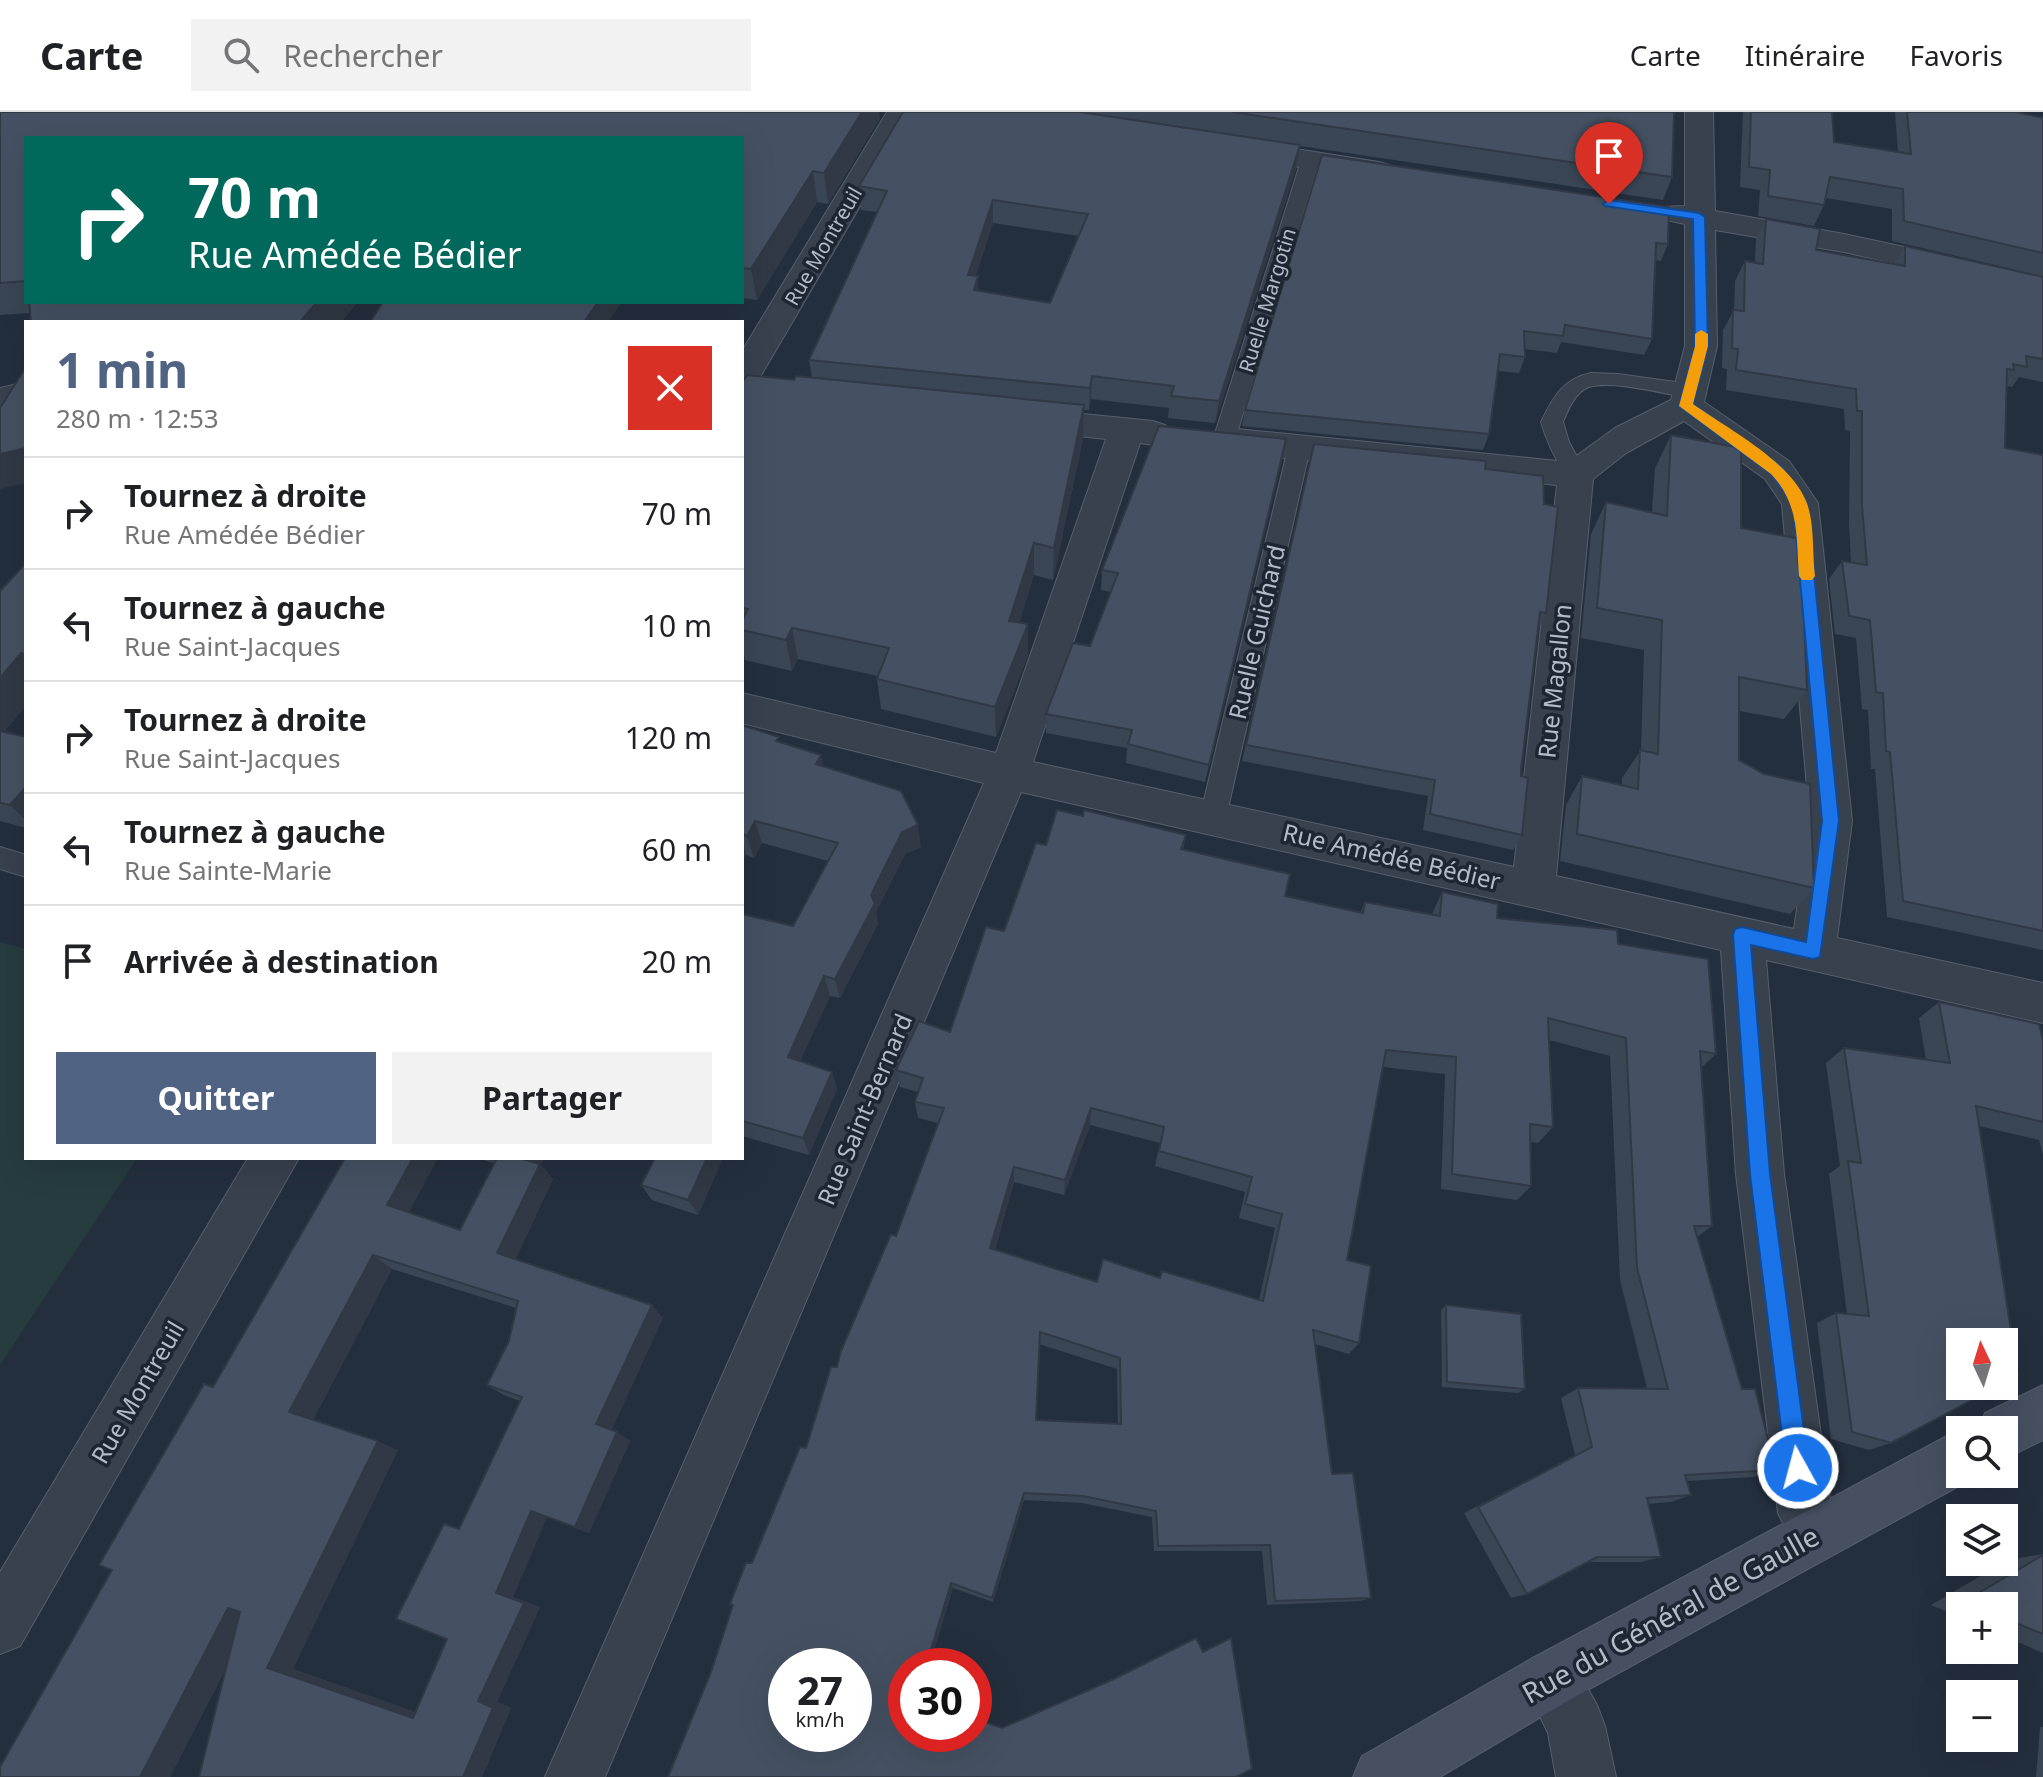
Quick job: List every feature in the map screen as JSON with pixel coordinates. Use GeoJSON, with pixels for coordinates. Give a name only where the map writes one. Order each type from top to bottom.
{"type":"FeatureCollection","features":[{"type":"Feature","properties":{"kind":"main road"},"geometry":{"type":"LineString","coordinates":[[2018,1424],[2043,1411]]}},
{"type":"Feature","properties":{"kind":"main road","name":"Rue du Général de Gaulle"},"geometry":{"type":"LineString","coordinates":[[1383,1777],[1551,1679],[1946,1463]]}},
{"type":"Feature","properties":{"kind":"street","name":"Rue Montreuil"},"geometry":{"type":"LineString","coordinates":[[752,387],[901,112]]}},
{"type":"Feature","properties":{"kind":"street"},"geometry":{"type":"LineString","coordinates":[[987,415],[1569,475],[1688,398],[1701,346],[1699,217],[1689,116]]}},
{"type":"Feature","properties":{"kind":"street"},"geometry":{"type":"LineString","coordinates":[[1202,144],[1404,174]]}},
{"type":"Feature","properties":{"kind":"street"},"geometry":{"type":"LineString","coordinates":[[1653,210],[1844,243],[2043,287]]}},
{"type":"Feature","properties":{"kind":"street"},"geometry":{"type":"LineString","coordinates":[[0,399],[24,393]]}},
{"type":"Feature","properties":{"kind":"street"},"geometry":{"type":"LineString","coordinates":[[1688,398],[1777,470],[1800,503],[1831,821],[1813,951]]}},
{"type":"Feature","properties":{"kind":"street","name":"Rue Saint-Bernard"},"geometry":{"type":"LineString","coordinates":[[575,1777],[1009,773],[1125,430]]}},
{"type":"Feature","properties":{"kind":"street","name":"Rue Magallon"},"geometry":{"type":"LineString","coordinates":[[1533,888],[1569,475]]}},
{"type":"Feature","properties":{"kind":"street","name":"Rue Amédée Bédier"},"geometry":{"type":"LineString","coordinates":[[744,708],[1009,773],[2043,1003]]}},
{"type":"Feature","properties":{"kind":"street"},"geometry":{"type":"LineString","coordinates":[[1742,935],[1760,1174],[1805,1513],[1816,1533]]}},
{"type":"Feature","properties":{"kind":"street","name":"Rue Montreuil"},"geometry":{"type":"LineString","coordinates":[[0,1626],[274,1160]]}},
{"type":"Feature","properties":{"kind":"street"},"geometry":{"type":"LineString","coordinates":[[1551,1679],[1576,1726],[1586,1777]]}},
{"type":"Feature","properties":{"kind":"lane","name":"Ruelle Margotin"},"geometry":{"type":"LineString","coordinates":[[1201,438],[1310,161]]}},
{"type":"Feature","properties":{"kind":"lane"},"geometry":{"type":"LineString","coordinates":[[1569,475],[1552,422],[1562,400],[1583,381],[1607,380],[1688,398]]}},
{"type":"Feature","properties":{"kind":"lane","name":"Ruelle Guichard"},"geometry":{"type":"LineString","coordinates":[[1213,817],[1299,448]]}},
{"type":"Feature","properties":{"kind":"lane"},"geometry":{"type":"LineString","coordinates":[[0,858],[24,865]]}},
{"type":"Feature","properties":{"kind":"green space"},"geometry":{"type":"Polygon","coordinates":[[[0,942],[24,948],[24,1160],[136,1160],[0,1365],[0,942]]]}},
{"type":"Feature","properties":{"kind":"building"},"geometry":{"type":"Polygon","coordinates":[[[0,112],[862,112],[824,173],[813,171],[751,269],[744,268],[744,136],[24,136],[24,281],[0,283],[0,112]]]}},
{"type":"Feature","properties":{"kind":"building"},"geometry":{"type":"Polygon","coordinates":[[[903,112],[1080,112],[1300,145],[1219,401],[1171,396],[1174,386],[1092,376],[1090,388],[809,360],[887,191],[859,186],[903,112]],[[993,200],[968,275],[978,276],[974,290],[1050,303],[1088,214],[993,200]]]}},
{"type":"Feature","properties":{"kind":"building"},"geometry":{"type":"Polygon","coordinates":[[[1232,112],[1674,112],[1672,177],[1232,112]]]}},
{"type":"Feature","properties":{"kind":"building"},"geometry":{"type":"Polygon","coordinates":[[[1751,112],[1832,112],[1834,142],[1911,154],[1907,112],[2016,112],[2043,118],[2043,253],[1904,221],[1903,189],[1830,177],[1824,205],[1768,196],[1770,170],[1749,167],[1751,112]]]}},
{"type":"Feature","properties":{"kind":"building"},"geometry":{"type":"Polygon","coordinates":[[[1322,155],[1669,207],[1668,244],[1656,243],[1652,339],[1565,325],[1563,336],[1524,331],[1525,357],[1500,354],[1489,434],[1245,410],[1322,155]]]}},
{"type":"Feature","properties":{"kind":"building"},"geometry":{"type":"Polygon","coordinates":[[[1766,219],[1820,229],[1816,250],[1905,266],[1905,246],[2043,277],[2043,359],[2026,356],[2027,367],[2013,364],[2014,370],[2007,369],[2005,448],[2043,455],[2043,931],[1903,901],[1890,752],[1886,751],[1883,693],[1876,692],[1870,620],[1849,616],[1842,561],[1867,565],[1862,505],[1862,411],[1857,411],[1856,389],[1736,370],[1738,349],[1732,348],[1733,310],[1744,311],[1745,261],[1763,264],[1766,219]]]}},
{"type":"Feature","properties":{"kind":"building"},"geometry":{"type":"Polygon","coordinates":[[[29,304],[315,304],[302,320],[31,320],[29,304]]]}},
{"type":"Feature","properties":{"kind":"building"},"geometry":{"type":"Polygon","coordinates":[[[382,304],[597,304],[585,320],[371,320],[382,304]]]}},
{"type":"Feature","properties":{"kind":"building"},"geometry":{"type":"Polygon","coordinates":[[[24,370],[24,448],[0,454],[0,408],[24,370]]]}},
{"type":"Feature","properties":{"kind":"building"},"geometry":{"type":"Polygon","coordinates":[[[747,375],[794,380],[796,376],[1084,405],[1054,548],[1034,543],[1009,621],[1028,624],[995,707],[877,679],[889,648],[792,628],[786,640],[744,630],[744,617],[748,609],[744,608],[744,380],[747,375]]]}},
{"type":"Feature","properties":{"kind":"building"},"geometry":{"type":"Polygon","coordinates":[[[1159,426],[1286,439],[1209,765],[1128,744],[1132,730],[1046,714],[1073,643],[1090,646],[1118,573],[1102,570],[1159,426]]]}},
{"type":"Feature","properties":{"kind":"building"},"geometry":{"type":"Polygon","coordinates":[[[1671,435],[1741,448],[1741,528],[1806,540],[1812,596],[1803,594],[1807,690],[1739,677],[1739,760],[1764,774],[1810,784],[1814,888],[1577,834],[1582,776],[1638,789],[1640,750],[1658,754],[1662,620],[1597,608],[1606,502],[1667,516],[1671,435]]]}},
{"type":"Feature","properties":{"kind":"building"},"geometry":{"type":"Polygon","coordinates":[[[1314,444],[1486,461],[1485,469],[1543,476],[1544,504],[1558,507],[1546,613],[1540,612],[1521,770],[1521,776],[1528,778],[1522,835],[1430,814],[1435,780],[1246,745],[1314,444]]]}},
{"type":"Feature","properties":{"kind":"building"},"geometry":{"type":"Polygon","coordinates":[[[24,565],[24,654],[21,653],[0,678],[0,591],[24,565]]]}},
{"type":"Feature","properties":{"kind":"building"},"geometry":{"type":"Polygon","coordinates":[[[744,726],[779,737],[776,741],[821,755],[816,764],[901,791],[918,825],[902,832],[871,895],[875,903],[835,979],[824,976],[788,1057],[832,1072],[803,1138],[744,1122],[744,914],[793,926],[838,843],[755,821],[747,836],[744,835],[744,726]]]}},
{"type":"Feature","properties":{"kind":"building"},"geometry":{"type":"Polygon","coordinates":[[[0,731],[24,737],[24,789],[10,805],[0,803],[0,731]]]}},
{"type":"Feature","properties":{"kind":"building"},"geometry":{"type":"Polygon","coordinates":[[[1057,810],[1083,816],[1084,810],[1186,835],[1181,849],[1290,874],[1285,896],[1363,913],[1365,902],[1440,916],[1442,892],[1498,904],[1497,918],[1617,930],[1618,944],[1708,959],[1716,1054],[1700,1051],[1712,1226],[1694,1226],[1742,1389],[1755,1389],[1776,1470],[1685,1475],[1691,1495],[1647,1498],[1661,1557],[1597,1557],[1527,1594],[1478,1507],[1592,1447],[1578,1388],[1668,1389],[1637,1268],[1626,1038],[1548,1018],[1553,1127],[1530,1124],[1531,1186],[1452,1174],[1456,1057],[1386,1050],[1347,1260],[1371,1266],[1359,1343],[1313,1330],[1332,1474],[1353,1473],[1371,1598],[1275,1601],[1270,1545],[1158,1546],[1156,1511],[1083,1496],[1024,1493],[992,1598],[951,1583],[931,1648],[888,1648],[888,1752],[992,1752],[992,1724],[1002,1728],[1114,1679],[1196,1638],[1203,1652],[1231,1638],[1252,1769],[1236,1777],[668,1777],[711,1672],[733,1605],[730,1604],[746,1563],[752,1563],[800,1447],[806,1448],[831,1367],[837,1367],[891,1234],[896,1236],[944,1108],[915,1102],[923,1078],[896,1070],[919,1021],[950,1032],[986,927],[1004,931],[1036,843],[1046,845],[1057,810]],[[1091,1108],[1065,1180],[1014,1167],[990,1248],[1097,1282],[1103,1259],[1160,1278],[1162,1271],[1263,1301],[1282,1214],[1245,1204],[1252,1177],[1159,1151],[1164,1127],[1091,1108]],[[1040,1332],[1036,1420],[1121,1424],[1120,1358],[1040,1332]]]}},
{"type":"Feature","properties":{"kind":"building"},"geometry":{"type":"Polygon","coordinates":[[[1939,1002],[2039,1024],[2043,1041],[2043,1122],[1976,1106],[2011,1328],[1946,1328],[1946,1400],[1972,1400],[1891,1443],[1852,1432],[1836,1313],[1869,1316],[1848,1161],[1861,1163],[1844,1048],[1950,1063],[1939,1002]]]}},
{"type":"Feature","properties":{"kind":"building"},"geometry":{"type":"Polygon","coordinates":[[[344,1160],[412,1160],[387,1205],[460,1230],[496,1160],[526,1160],[540,1164],[497,1253],[652,1305],[596,1424],[617,1432],[575,1527],[531,1511],[496,1593],[524,1603],[478,1701],[493,1708],[463,1777],[199,1777],[240,1612],[228,1608],[140,1777],[0,1777],[0,1767],[112,1570],[99,1565],[204,1384],[213,1387],[344,1160]],[[373,1255],[289,1412],[378,1441],[267,1668],[413,1718],[447,1639],[396,1619],[444,1524],[459,1529],[522,1397],[487,1385],[509,1341],[518,1301],[373,1255]]]}},
{"type":"Feature","properties":{"kind":"building"},"geometry":{"type":"Polygon","coordinates":[[[654,1160],[706,1160],[688,1200],[641,1185],[654,1160]]]}},
{"type":"Feature","properties":{"kind":"building"},"geometry":{"type":"Polygon","coordinates":[[[1446,1305],[1521,1314],[1525,1389],[1447,1382],[1446,1305]]]}},
{"type":"Feature","properties":{"kind":"building"},"geometry":{"type":"Polygon","coordinates":[[[2043,1555],[2043,1634],[2018,1624],[2018,1592],[1980,1592],[2007,1576],[2018,1576],[2018,1570],[2043,1555]]]}},
{"type":"Feature","properties":{"kind":"slow traffic"},"geometry":{"type":"LineString","coordinates":[[1701,334],[1701,346],[1686,406],[1777,470],[1789,484],[1800,503],[1807,576]]}},
{"type":"Feature","properties":{"kind":"route"},"geometry":{"type":"LineString","coordinates":[[1609,204],[1699,217],[1701,346],[1686,406],[1777,470],[1800,503],[1831,821],[1813,951],[1742,935],[1760,1174],[1798,1468]]}}]}
